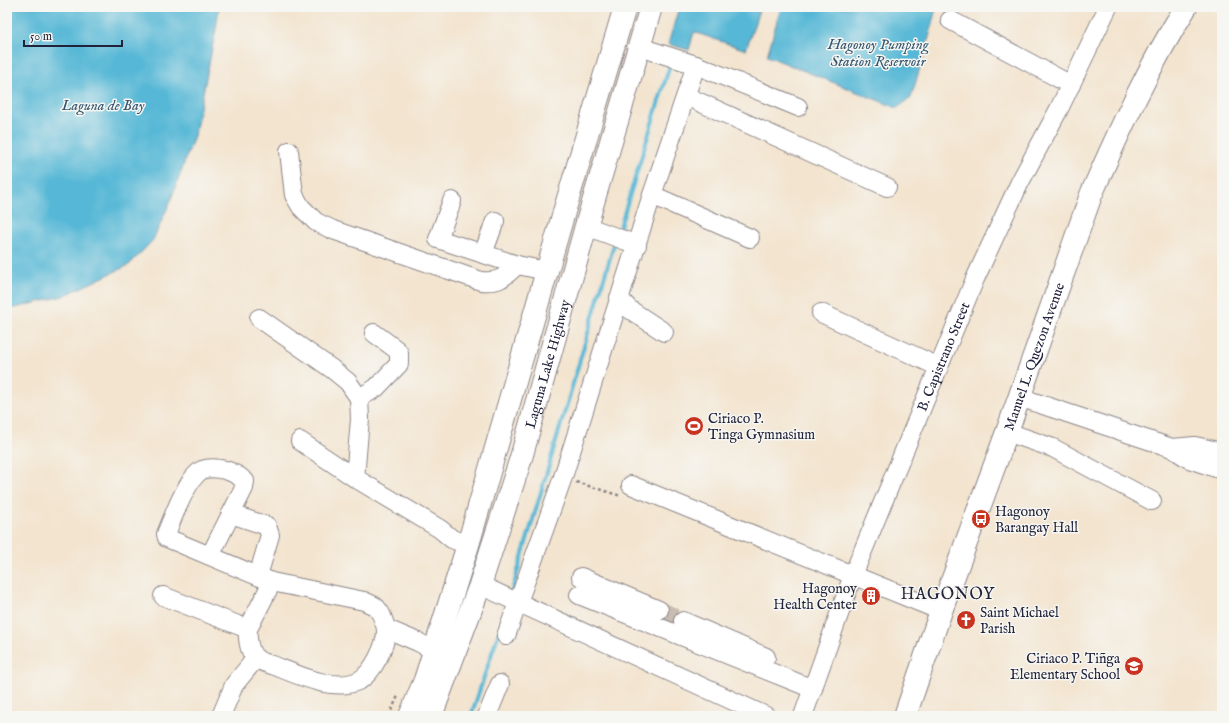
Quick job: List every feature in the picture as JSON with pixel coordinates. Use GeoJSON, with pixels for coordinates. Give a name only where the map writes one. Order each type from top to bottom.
{"type":"FeatureCollection","features":[{"type":"Feature","properties":{"kind":"main road","name":"Laguna Lake Highway"},"geometry":{"type":"LineString","coordinates":[[410,716],[435,651],[468,545],[625,7]]}},
{"type":"Feature","properties":{"kind":"main road","name":"Laguna Lake Highway"},"geometry":{"type":"LineString","coordinates":[[431,716],[480,585],[596,230],[651,7]]}},
{"type":"Feature","properties":{"kind":"main road","name":"Manuel L. Quezon Avenue"},"geometry":{"type":"LineString","coordinates":[[906,716],[941,611],[1007,432],[1091,195],[1106,159],[1138,94],[1186,7]]}},
{"type":"Feature","properties":{"kind":"street","name":"B. Capistrano Street"},"geometry":{"type":"LineString","coordinates":[[803,716],[853,575],[975,279],[1020,182],[1071,85],[1108,7]]}},
{"type":"Feature","properties":{"kind":"street"},"geometry":{"type":"LineString","coordinates":[[950,20],[1071,85]]}},
{"type":"Feature","properties":{"kind":"street"},"geometry":{"type":"LineString","coordinates":[[640,47],[692,63],[798,107]]}},
{"type":"Feature","properties":{"kind":"street"},"geometry":{"type":"LineString","coordinates":[[506,636],[512,600],[563,478],[619,298],[632,243],[652,195],[686,96],[692,63]]}},
{"type":"Feature","properties":{"kind":"street"},"geometry":{"type":"LineString","coordinates":[[686,96],[866,170],[887,187]]}},
{"type":"Feature","properties":{"kind":"street"},"geometry":{"type":"LineString","coordinates":[[289,151],[294,195],[301,207],[316,222],[333,230],[482,281],[492,282],[502,279],[517,265]]}},
{"type":"Feature","properties":{"kind":"street"},"geometry":{"type":"LineString","coordinates":[[652,195],[750,238]]}},
{"type":"Feature","properties":{"kind":"street"},"geometry":{"type":"LineString","coordinates":[[452,201],[438,239],[517,265],[547,271]]}},
{"type":"Feature","properties":{"kind":"street"},"geometry":{"type":"LineString","coordinates":[[483,254],[495,221]]}},
{"type":"Feature","properties":{"kind":"street"},"geometry":{"type":"LineString","coordinates":[[596,230],[632,243]]}},
{"type":"Feature","properties":{"kind":"street"},"geometry":{"type":"LineString","coordinates":[[619,298],[629,309],[664,332]]}},
{"type":"Feature","properties":{"kind":"street"},"geometry":{"type":"LineString","coordinates":[[821,313],[939,367]]}},
{"type":"Feature","properties":{"kind":"street"},"geometry":{"type":"LineString","coordinates":[[259,318],[337,373],[348,382],[359,398],[360,419],[355,478]]}},
{"type":"Feature","properties":{"kind":"street"},"geometry":{"type":"LineString","coordinates":[[359,398],[376,388],[399,364],[400,353],[374,333]]}},
{"type":"Feature","properties":{"kind":"street"},"geometry":{"type":"LineString","coordinates":[[1019,397],[1172,448],[1189,459],[1222,470]]}},
{"type":"Feature","properties":{"kind":"street"},"geometry":{"type":"LineString","coordinates":[[1007,432],[1053,448],[1152,501]]}},
{"type":"Feature","properties":{"kind":"street"},"geometry":{"type":"LineString","coordinates":[[300,441],[355,478],[440,529],[452,539],[468,545]]}},
{"type":"Feature","properties":{"kind":"street"},"geometry":{"type":"LineString","coordinates":[[1172,448],[1195,446],[1222,452]]}},
{"type":"Feature","properties":{"kind":"street"},"geometry":{"type":"LineString","coordinates":[[210,556],[231,514],[244,488],[245,481],[240,476],[224,470],[213,468],[202,470],[193,478],[178,506],[166,534],[167,538],[210,556],[265,579],[364,602],[375,606],[380,611],[386,629],[381,649],[373,668],[359,680],[348,684],[335,684],[324,683],[298,675],[256,658],[250,649],[247,635],[265,579],[270,535],[267,526],[231,514]]}},
{"type":"Feature","properties":{"kind":"street"},"geometry":{"type":"LineString","coordinates":[[631,485],[941,611]]}},
{"type":"Feature","properties":{"kind":"street"},"geometry":{"type":"LineString","coordinates":[[580,577],[659,610]]}},
{"type":"Feature","properties":{"kind":"street"},"geometry":{"type":"LineString","coordinates":[[480,585],[766,716]]}},
{"type":"Feature","properties":{"kind":"street"},"geometry":{"type":"LineString","coordinates":[[579,595],[815,684]]}},
{"type":"Feature","properties":{"kind":"street"},"geometry":{"type":"LineString","coordinates":[[163,596],[248,629]]}},
{"type":"Feature","properties":{"kind":"street"},"geometry":{"type":"LineString","coordinates":[[683,621],[815,684]]}},
{"type":"Feature","properties":{"kind":"street"},"geometry":{"type":"LineString","coordinates":[[386,629],[418,642],[435,651]]}},
{"type":"Feature","properties":{"kind":"street"},"geometry":{"type":"LineString","coordinates":[[221,716],[234,685],[256,658]]}},
{"type":"Feature","properties":{"kind":"street"},"geometry":{"type":"LineString","coordinates":[[487,716],[500,684]]}},
{"type":"Feature","properties":{"kind":"path"},"geometry":{"type":"LineString","coordinates":[[563,478],[622,497],[627,495],[631,485]]}},
{"type":"Feature","properties":{"kind":"water","name":"Laguna de Bay"},"geometry":{"type":"Polygon","coordinates":[[[7,7],[219,7],[195,133],[170,202],[153,240],[129,265],[63,296],[7,310],[7,7]]]}},
{"type":"Feature","properties":{"kind":"water"},"geometry":{"type":"Polygon","coordinates":[[[679,7],[760,7],[746,50],[694,32],[689,50],[668,44],[679,7]]]}},
{"type":"Feature","properties":{"kind":"water","name":"Hagonoy Pumping Station Reservoir"},"geometry":{"type":"Polygon","coordinates":[[[781,7],[936,7],[932,27],[911,98],[897,108],[767,56],[781,7]]]}},
{"type":"Feature","properties":{"kind":"waterway"},"geometry":{"type":"LineString","coordinates":[[618,233],[671,62]]}},
{"type":"Feature","properties":{"kind":"waterway"},"geometry":{"type":"LineString","coordinates":[[511,594],[615,241]]}},
{"type":"Feature","properties":{"kind":"waterway"},"geometry":{"type":"LineString","coordinates":[[471,716],[499,632]]}},
{"type":"Feature","properties":{"kind":"tunnel"},"geometry":{"type":"LineString","coordinates":[[659,610],[683,621]]}},
{"type":"Feature","properties":{"kind":"place","name":"Ciriaco P. Tinga Gymnasium"},"geometry":{"type":"Point","coordinates":[694,426]}},
{"type":"Feature","properties":{"kind":"place","name":"Hagonoy Barangay Hall"},"geometry":{"type":"Point","coordinates":[981,519]}},
{"type":"Feature","properties":{"kind":"place","name":"Hagonoy Health Center"},"geometry":{"type":"Point","coordinates":[871,596]}},
{"type":"Feature","properties":{"kind":"place","name":"Saint Michael Parish"},"geometry":{"type":"Point","coordinates":[966,620]}},
{"type":"Feature","properties":{"kind":"place","name":"Ciriaco P. Tiñga Elementary School"},"geometry":{"type":"Point","coordinates":[1134,666]}},
{"type":"Feature","properties":{"kind":"district","name":"HAGONOY"},"geometry":{"type":"Point","coordinates":[948,593]}}]}
